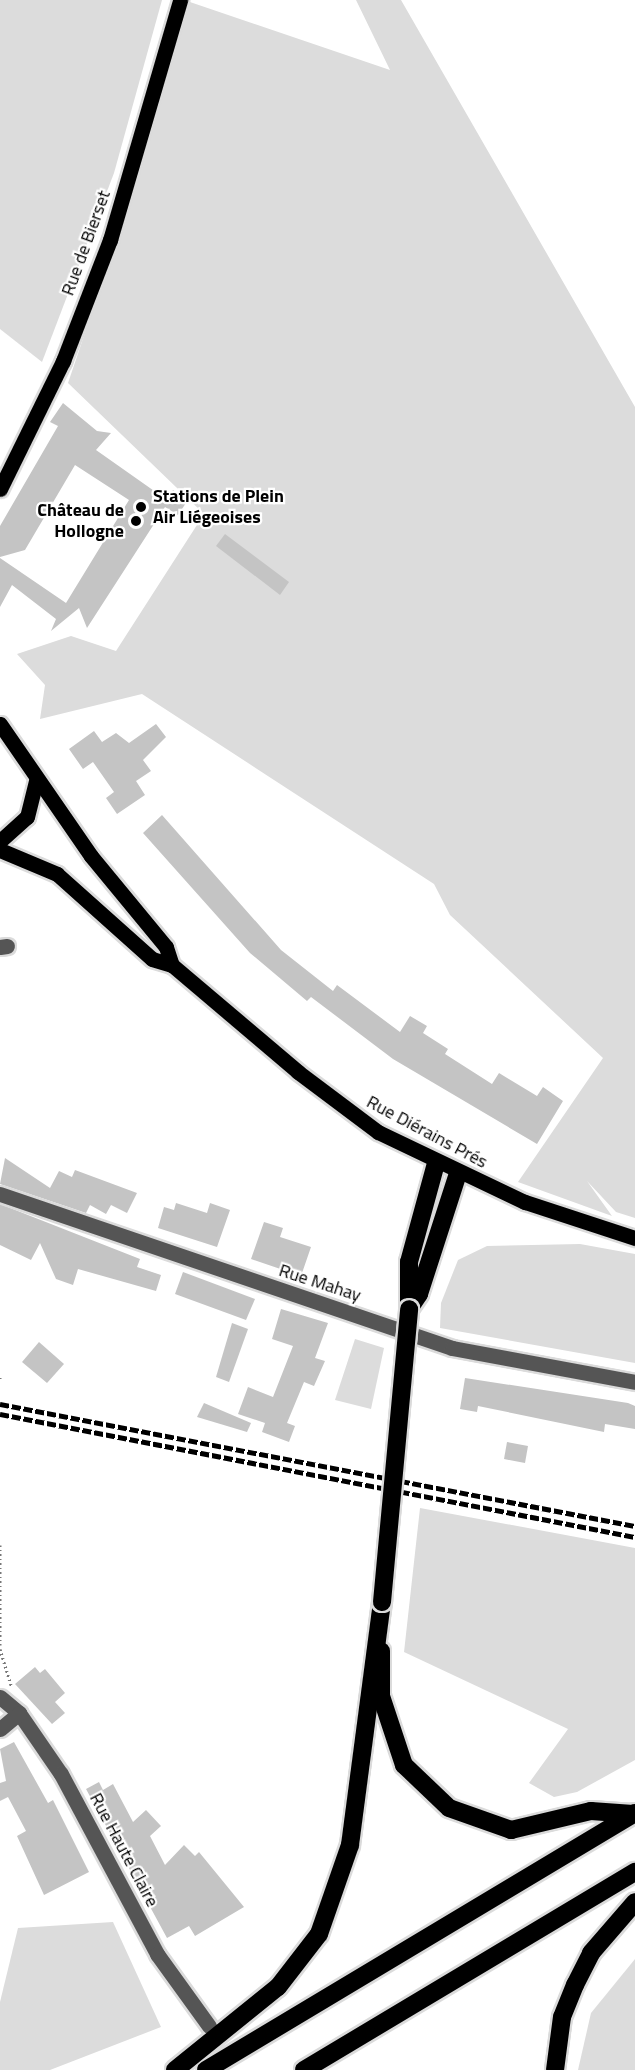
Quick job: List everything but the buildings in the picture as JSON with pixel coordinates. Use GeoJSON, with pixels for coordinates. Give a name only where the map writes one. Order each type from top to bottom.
{"type":"FeatureCollection","features":[{"type":"Feature","properties":{"kind":"highway"},"geometry":{"type":"LineString","coordinates":[[175,2070],[278,1988],[319,1934],[350,1845],[381,1607],[411,1298],[436,1163]]}},
{"type":"Feature","properties":{"kind":"highway"},"geometry":{"type":"LineString","coordinates":[[411,1298],[458,1173]]}},
{"type":"Feature","properties":{"kind":"highway"},"geometry":{"type":"LineString","coordinates":[[381,1607],[381,1696],[388,1726],[404,1765],[448,1808],[511,1830],[591,1811],[634,1814]]}},
{"type":"Feature","properties":{"kind":"highway"},"geometry":{"type":"LineString","coordinates":[[206,2070],[634,1814]]}},
{"type":"Feature","properties":{"kind":"highway"},"geometry":{"type":"LineString","coordinates":[[304,2070],[635,1872]]}},
{"type":"Feature","properties":{"kind":"highway"},"geometry":{"type":"LineString","coordinates":[[555,2070],[562,2017],[575,1985],[591,1953],[635,1902]]}},
{"type":"Feature","properties":{"kind":"main road","name":"Rue de Bierset"},"geometry":{"type":"LineString","coordinates":[[0,489],[63,361],[110,240],[180,0]]}},
{"type":"Feature","properties":{"kind":"main road","name":"Rue Diérains Prés"},"geometry":{"type":"LineString","coordinates":[[0,724],[36,780],[166,947],[172,965]]}},
{"type":"Feature","properties":{"kind":"main road"},"geometry":{"type":"LineString","coordinates":[[0,841],[27,818],[36,780]]}},
{"type":"Feature","properties":{"kind":"main road","name":"Rue Diérains Prés"},"geometry":{"type":"LineString","coordinates":[[0,850],[57,874],[152,959],[172,965],[338,1103],[436,1163],[635,1238]]}},
{"type":"Feature","properties":{"kind":"street","name":"Rue Mahay"},"geometry":{"type":"LineString","coordinates":[[0,1194],[452,1348],[635,1382]]}},
{"type":"Feature","properties":{"kind":"street","name":"Rue Haute Claire"},"geometry":{"type":"LineString","coordinates":[[0,1697],[19,1713],[61,1774],[157,1954],[209,2026]]}},
{"type":"Feature","properties":{"kind":"street"},"geometry":{"type":"LineString","coordinates":[[0,1730],[19,1713]]}},
{"type":"Feature","properties":{"kind":"path"},"geometry":{"type":"LineString","coordinates":[[0,1545],[0,1647],[19,1713]]}},
{"type":"Feature","properties":{"kind":"shaded area"},"geometry":{"type":"Polygon","coordinates":[[[0,0],[162,0],[114,173],[42,362],[0,329],[0,0]]]}},
{"type":"Feature","properties":{"kind":"shaded area"},"geometry":{"type":"Polygon","coordinates":[[[356,0],[401,0],[635,407],[635,1218],[616,1212],[587,1181],[612,1216],[518,1182],[603,1058],[450,915],[434,884],[142,694],[40,719],[45,685],[17,654],[71,636],[116,651],[204,514],[68,383],[141,168],[187,1],[390,70],[356,0]]]}},
{"type":"Feature","properties":{"kind":"shaded area"},"geometry":{"type":"Polygon","coordinates":[[[580,1244],[635,1254],[635,1363],[440,1328],[441,1303],[458,1260],[487,1246],[580,1244]]]}},
{"type":"Feature","properties":{"kind":"shaded area"},"geometry":{"type":"Polygon","coordinates":[[[355,1339],[384,1348],[371,1409],[335,1400],[355,1339]]]}},
{"type":"Feature","properties":{"kind":"shaded area"},"geometry":{"type":"Polygon","coordinates":[[[420,1508],[635,1548],[635,1760],[577,1792],[554,1797],[529,1783],[568,1729],[404,1652],[420,1508]]]}},
{"type":"Feature","properties":{"kind":"shaded area"},"geometry":{"type":"Polygon","coordinates":[[[113,1922],[161,2027],[50,2070],[0,2070],[0,2002],[18,1928],[113,1922]]]}},
{"type":"Feature","properties":{"kind":"shaded area"},"geometry":{"type":"Polygon","coordinates":[[[635,1959],[635,2070],[578,2070],[591,2013],[635,1959]]]}},
{"type":"Feature","properties":{"kind":"railway"},"geometry":{"type":"LineString","coordinates":[[0,1404],[635,1526]]}},
{"type":"Feature","properties":{"kind":"railway"},"geometry":{"type":"LineString","coordinates":[[0,1414],[635,1537]]}},
{"type":"Feature","properties":{"kind":"place","name":"Stations de Plein Air Liégeoises"},"geometry":{"type":"Point","coordinates":[141,507]}},
{"type":"Feature","properties":{"kind":"place","name":"Château de Hollogne"},"geometry":{"type":"Point","coordinates":[136,521]}}]}
